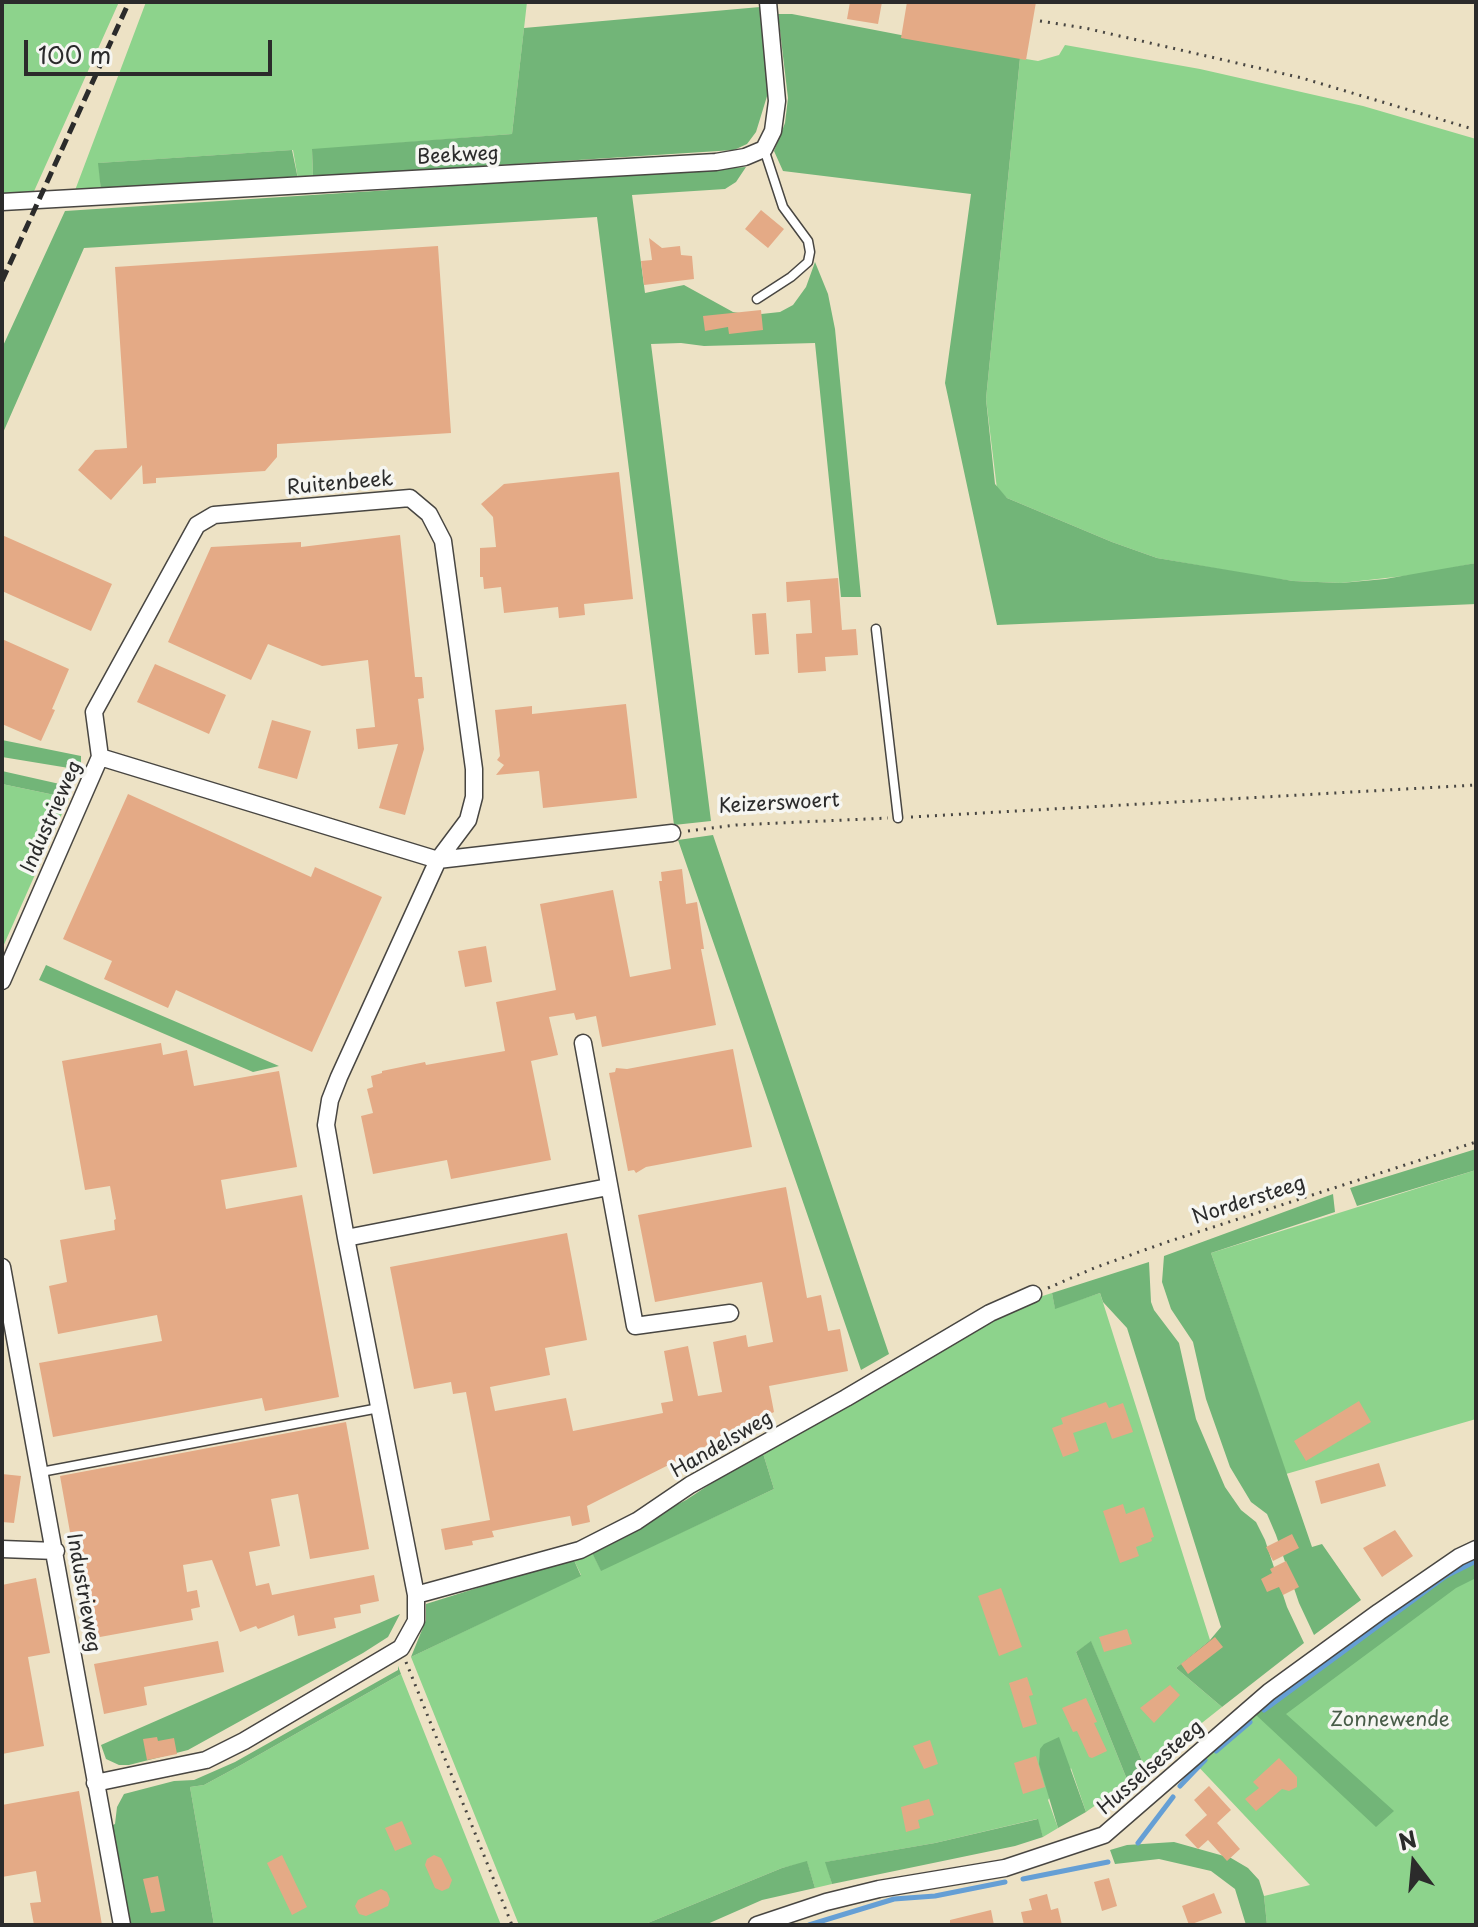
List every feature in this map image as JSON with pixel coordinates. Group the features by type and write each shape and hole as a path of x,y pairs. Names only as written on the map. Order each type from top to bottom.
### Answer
{"street":[{"path":"764,149 773,131 777,101 768,2"},
{"name":"Beekweg","path":"2,202 716,162 745,157 764,149"},
{"name":"Ruitenbeek","path":"100,757 94,712 197,525 214,515 410,498 429,514 443,541 474,769 474,797 468,820 438,860"},
{"path":"100,757 438,860 672,833"},
{"name":"Industrieweg","path":"2,981 100,757"},
{"path":"95,1783 206,1760 244,1741 401,1648 416,1621 416,1595 326,1125 330,1100 438,860"},
{"path":"583,1043 635,1326 730,1313"},
{"path":"346,1238 608,1187"},
{"name":"Industrieweg","path":"2,1267 122,1925"},
{"name":"Handelsweg","path":"416,1595 580,1550 637,1521 690,1485 990,1313 1033,1294"},
{"path":"2,1549 56,1551"},
{"name":"Husselsesteeg","path":"757,1925 826,1902 879,1889 1005,1868 1104,1835 1269,1692 1424,1581 1476,1549"}],"lane":[{"path":"757,299 808,262 810,252 808,241 783,207 764,149"},
{"path":"876,629 898,818"},
{"path":"41,1472 380,1408"}],"path":[{"path":"1040,21 1085,28 1302,78 1476,130"},
{"name":"Keizerswoert","path":"672,833 736,825 1476,785"},
{"name":"Nordersteeg","path":"1033,1294 1167,1242 1476,1142"},
{"path":"401,1648 512,1925"}],"green space":[{"path":"2,2 119,2 31,198 2,201"},
{"path":"146,2 527,2 512,134 312,150 313,177 298,179 293,150 99,163 101,191 74,193"},
{"path":"760,7 768,65 768,93 756,132 747,144 734,150 313,177 312,149 512,134 524,28"},
{"path":"778,14 792,14 1020,58 986,399 995,484 1007,498 1157,558 1293,581 1341,583 1385,579 1476,563 1476,604 997,625 945,383 971,194 783,171 774,151 785,123 788,98"},
{"path":"1065,45 1200,69 1363,106 1476,139 1476,563 1422,574 1341,583 1258,576 1157,558 1007,498 997,489 986,399 1020,58 1038,61 1059,55"},
{"path":"292,150 298,179 101,191 98,163"},
{"path":"746,167 736,182 725,189 632,195 645,293 684,285 733,312 752,315 780,312 793,305 806,287 815,262 828,294 835,329 861,597 841,597 815,343 651,344 711,821 674,825 597,217 84,248 2,435 2,348 65,211"},
{"path":"2,740 81,756 81,770 2,757"},
{"path":"2,771 73,787 69,798 2,784"},
{"path":"2,784 69,798 2,949"},
{"path":"713,835 889,1354 861,1370 678,840"},
{"path":"46,965 279,1066 253,1072 39,980"},
{"path":"1476,1149 1476,1170 1357,1206 1350,1188"},
{"path":"1476,1170 1476,1419 1286,1474 1211,1253"},
{"path":"1333,1194 1335,1212 1211,1253 1312,1547 1322,1544 1361,1600 1314,1635 1267,1514 1251,1502 1230,1467 1206,1399 1193,1342 1171,1309 1162,1282 1164,1256"},
{"path":"1149,1262 1151,1302 1179,1343 1196,1419 1225,1487 1241,1510 1256,1522 1265,1540 1287,1607 1304,1643 1222,1707 1176,1668 1221,1627 1127,1328 1103,1302 1100,1293 1055,1309 1052,1293"},
{"path":"1052,1293 1055,1308 1100,1293 1210,1640 1176,1668 1222,1707 1145,1768 1091,1642 1076,1652 1128,1782 1086,1812 1071,1768 1048,1800 1058,1828 1043,1837 1037,1819 935,1843 826,1862 832,1884 815,1888 807,1862 782,1868 643,1925 519,1925 411,1657 581,1575 573,1558 590,1549 601,1570 774,1489 762,1450 979,1326 1030,1300"},
{"path":"762,1450 774,1489 601,1571 590,1549 686,1500"},
{"path":"1476,1555 1476,1578 1456,1588 1286,1714 1394,1811 1376,1827 1255,1714 1398,1605"},
{"name":"Zonnewende","path":"1476,1556 1476,1925 1267,1925 1264,1896 1310,1885 1194,1762 1255,1714"},
{"path":"573,1558 581,1576 411,1657 426,1620 426,1604"},
{"path":"400,1614 388,1637 188,1750 129,1765 119,1765 106,1759 101,1745"},
{"path":"1091,1641 1145,1768 1128,1782 1076,1652"},
{"path":"398,1666 401,1674 204,1785 190,1787 214,1925 131,1925 111,1826 115,1824 117,1807 124,1794 174,1781 194,1780 235,1762 398,1670"},
{"path":"401,1674 501,1925 214,1925 190,1787 204,1785"},
{"path":"1059,1737 1086,1812 1058,1828 1039,1764 1040,1749"},
{"path":"1038,1819 1043,1837 1015,1846 832,1884 825,1862 935,1843"},
{"path":"1174,1842 1231,1858 1248,1868 1259,1880 1267,1925 1246,1925 1235,1889 1211,1871 1159,1859 1115,1864 1110,1850 1127,1845"},
{"path":"807,1861 815,1888 762,1900 705,1925 643,1925 782,1868"}],"building":[{"path":"850,2 882,2 878,24 847,19"},
{"path":"907,2 1036,2 1026,60 901,38"},
{"path":"761,210 784,229 768,248 745,229"},
{"path":"649,238 662,248 680,246 681,255 692,256 694,279 644,285 641,261 652,260"},
{"path":"438,246 451,433 277,444 277,457 265,471 156,478 156,483 143,484 142,465 111,500 78,470 95,450 127,448 115,267"},
{"path":"761,310 763,330 729,334 728,327 705,331 703,316"},
{"path":"619,472 633,599 584,604 585,615 559,618 558,607 504,613 501,587 484,589 483,577 480,577 480,548 496,547 493,517 481,504 504,484"},
{"path":"2,535 112,584 91,631 2,591"},
{"path":"400,535 415,677 422,677 424,698 418,699 424,749 405,815 379,808 398,744 358,749 356,729 375,727 368,660 322,666 268,644 251,680 168,642 211,547 301,542 301,547"},
{"path":"838,578 842,630 856,629 858,655 825,657 826,671 798,673 796,634 812,633 810,600 787,602 786,582"},
{"path":"766,613 769,654 755,655 752,614"},
{"path":"2,639 69,669 41,741 2,724"},
{"path":"155,664 226,695 209,734 137,702"},
{"path":"626,704 637,798 543,808 539,771 496,775 504,765 497,760 500,756 495,710 532,706 532,714"},
{"path":"272,720 311,731 297,779 258,768"},
{"path":"128,794 311,877 315,867 382,897 312,1052 176,990 168,1008 104,979 112,961 63,939"},
{"path":"682,869 686,904 697,902 704,949 701,949 716,1025 602,1047 596,1016 576,1020 574,1013 549,1017 558,1055 531,1061 551,1160 451,1179 447,1160 373,1174 361,1116 373,1113 367,1089 373,1087 371,1076 425,1062 426,1065 505,1051 496,1002 556,990 540,904 613,890 630,977 671,969 659,881 662,881 661,872"},
{"path":"486,946 492,982 465,987 458,951"},
{"path":"161,1043 163,1055 187,1050 194,1086 279,1071 297,1167 221,1180 226,1209 302,1195 339,1397 265,1411 262,1398 53,1437 39,1363 162,1341 157,1315 58,1334 49,1286 67,1282 60,1240 115,1230 116,1219 110,1186 85,1190 62,1061"},
{"path":"733,1049 752,1147 646,1167 636,1173 634,1170 628,1171 609,1073 615,1072 616,1068 627,1069"},
{"path":"786,1187 807,1298 821,1295 828,1331 840,1329 848,1371 769,1386 774,1412 587,1506 590,1522 572,1526 570,1516 492,1531 494,1537 445,1550 441,1529 490,1520 466,1392 453,1394 451,1382 414,1389 390,1267 567,1233 587,1340 545,1348 550,1375 490,1387 495,1411 566,1398 573,1431 663,1413 661,1403 673,1401 664,1351 688,1346 698,1396 722,1392 713,1342 746,1335 748,1347 773,1342 762,1282 655,1302 638,1215"},
{"path":"1359,1401 1371,1422 1306,1461 1294,1441"},
{"path":"1106,1402 1109,1408 1123,1403 1133,1432 1112,1439 1106,1422 1073,1433 1079,1451 1063,1457 1052,1428 1063,1424 1061,1418"},
{"path":"346,1422 369,1549 310,1559 298,1494 271,1499 280,1546 249,1552 256,1586 269,1583 272,1595 374,1575 379,1601 360,1605 361,1613 334,1618 336,1628 298,1636 294,1615 258,1629 256,1626 240,1632 212,1560 183,1565 187,1592 197,1590 200,1607 191,1609 193,1620 89,1639 60,1476"},
{"path":"1379,1463 1386,1486 1321,1504 1315,1481"},
{"path":"2,1474 21,1476 14,1523 2,1522"},
{"path":"1123,1504 1126,1514 1144,1507 1154,1537 1152,1541 1136,1547 1139,1556 1120,1563 1103,1511"},
{"path":"1395,1530 1413,1556 1382,1577 1363,1548"},
{"path":"1292,1534 1299,1548 1273,1561 1266,1547"},
{"path":"1286,1561 1299,1587 1283,1595 1279,1587 1267,1592 1261,1579 1272,1573 1270,1569"},
{"path":"36,1578 50,1653 28,1657 44,1746 2,1754 2,1585"},
{"path":"1001,1588 1022,1647 999,1656 978,1596"},
{"path":"1127,1629 1132,1644 1104,1652 1099,1637"},
{"path":"1215,1637 1223,1647 1188,1674 1181,1664"},
{"path":"218,1641 224,1672 144,1687 147,1705 104,1714 94,1664"},
{"path":"1027,1677 1037,1724 1023,1728 1009,1683"},
{"path":"1170,1685 1180,1695 1154,1723 1140,1708"},
{"path":"1086,1698 1107,1751 1092,1758 1077,1731 1073,1732 1062,1708"},
{"path":"157,1737 158,1741 174,1738 177,1754 147,1760 143,1739"},
{"path":"930,1740 938,1764 924,1769 913,1746"},
{"path":"1036,1756 1045,1787 1023,1794 1014,1763"},
{"path":"1279,1758 1297,1777 1297,1787 1289,1791 1282,1789 1256,1811 1245,1799 1259,1788 1253,1782"},
{"path":"1209,1786 1231,1810 1217,1823 1240,1849 1227,1861 1208,1840 1198,1849 1185,1835 1207,1815 1194,1800"},
{"path":"79,1791 102,1925 34,1925 30,1903 41,1902 36,1871 2,1877 2,1805"},
{"path":"929,1799 934,1815 918,1820 920,1828 906,1832 901,1807"},
{"path":"402,1821 412,1844 395,1851 385,1828"},
{"path":"282,1855 307,1907 292,1915 267,1863"},
{"path":"434,1855 441,1858 452,1880 449,1888 442,1891 435,1888 425,1865 427,1859"},
{"path":"158,1876 165,1911 151,1913 143,1879"},
{"path":"1109,1878 1117,1906 1102,1911 1094,1882"},
{"path":"381,1889 387,1892 390,1899 388,1906 366,1916 359,1914 355,1906 358,1900"},
{"path":"1214,1893 1222,1913 1189,1925 1182,1906"},
{"path":"1047,1894 1051,1910 1058,1908 1062,1925 1024,1925 1021,1912 1032,1910 1029,1899"},
{"path":"991,1910 994,1925 950,1925 950,1920"}],"waterway":[{"path":"1264,1710 1446,1576 1476,1561"},
{"path":"1216,1751 1250,1722"},
{"path":"1180,1786 1205,1760"},
{"path":"1138,1843 1173,1797"},
{"path":"1023,1879 1108,1862"},
{"path":"809,1925 894,1899 935,1896 1005,1882"}],"railway":[{"path":"2,281 129,2"}]}
